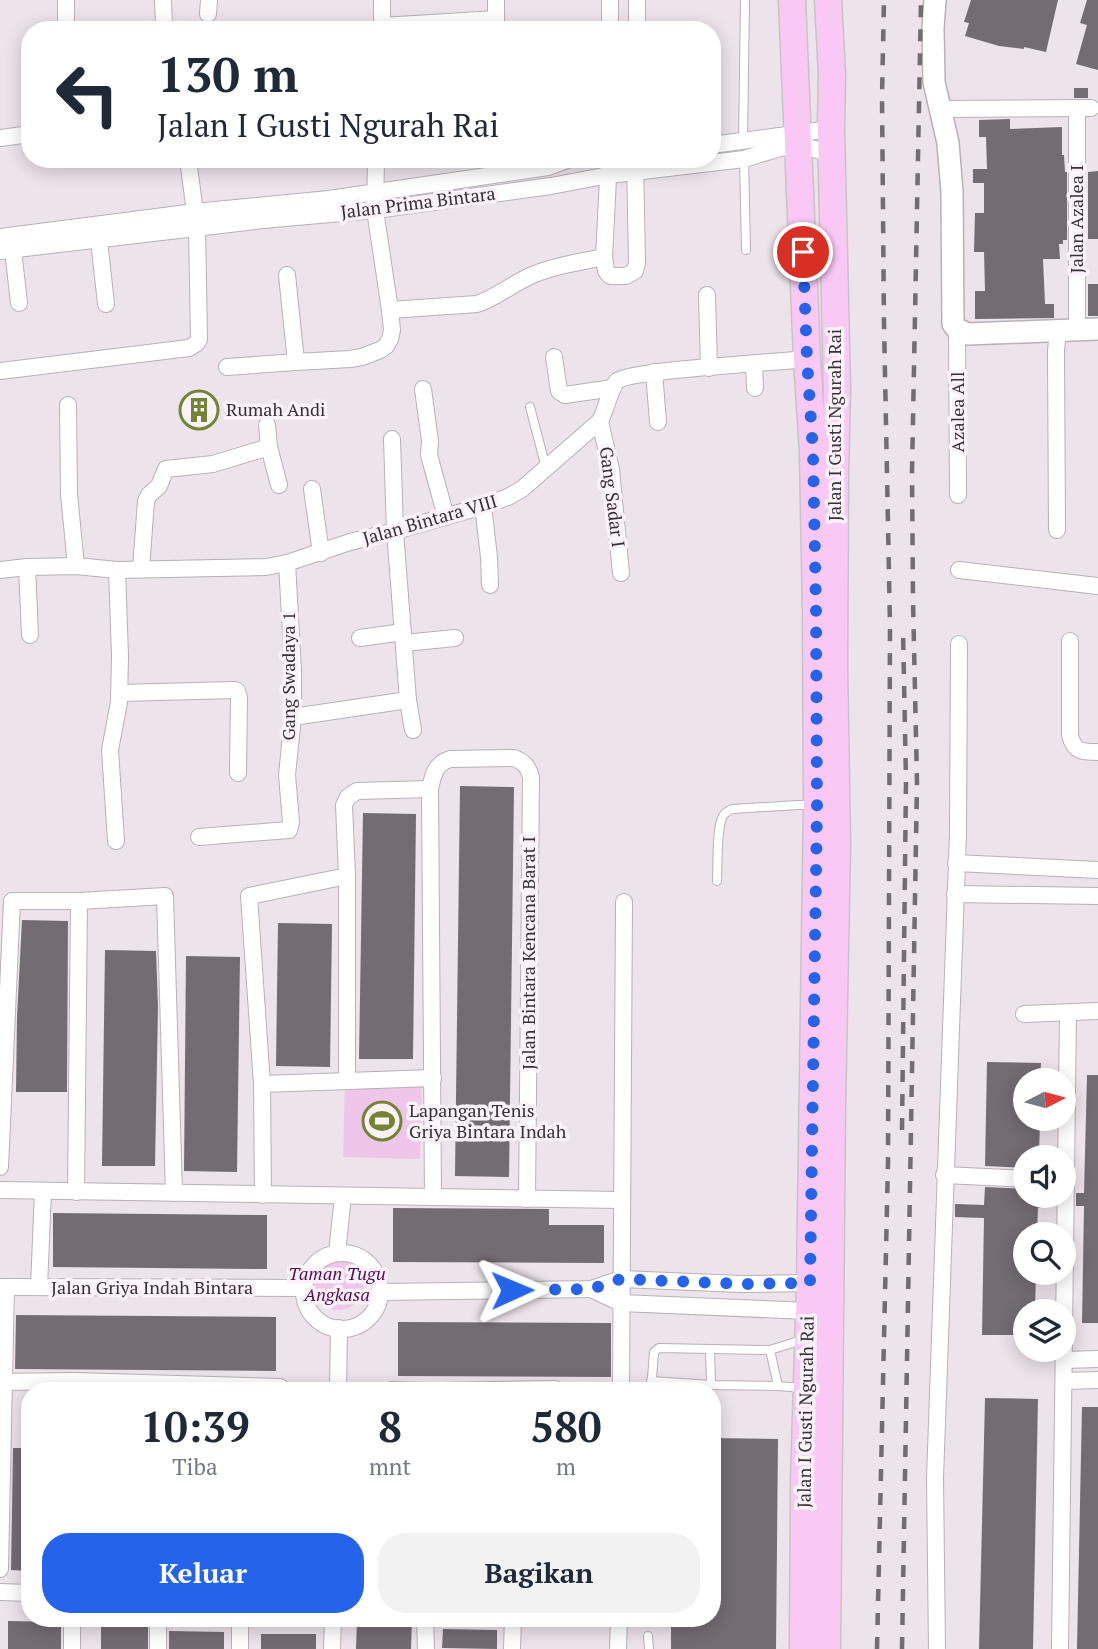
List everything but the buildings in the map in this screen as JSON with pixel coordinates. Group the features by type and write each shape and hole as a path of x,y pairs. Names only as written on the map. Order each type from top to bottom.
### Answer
{"main road":[{"name":"Jalan I Gusti Ngurah Rai","path":"792,0 813,452 822,1104 816,1483 803,1649"},
{"name":"Jalan I Gusti Ngurah Rai","path":"827,1649 808,1389 808,1311 836,844 834,584 837,388 832,74 828,0"}],"street":[{"path":"66,0 66,21"},
{"path":"163,0 164,21"},
{"path":"382,0 382,21"},
{"path":"496,0 496,21"},
{"path":"610,0 610,21"},
{"path":"637,0 637,21"},
{"path":"935,0 934,82 948,143 951,171 953,324 968,334 1078,331"},
{"name":"Jalan Azalea I","path":"939,109 1084,108 1078,331 1056,351 1057,530"},
{"path":"0,138 21,135"},
{"name":"Jalan Prima Bintara","path":"721,144 779,136 832,142"},
{"name":"Jalan Prima Bintara","path":"721,160 744,159 799,140 832,142"},
{"path":"0,371 194,346 199,338 196,220 189,168"},
{"path":"227,367 349,359 386,346 391,330 390,310 375,210 376,168"},
{"name":"Jalan Prima Bintara","path":"6,250 99,240 196,220 541,168"},
{"name":"Jalan Prima Bintara","path":"0,237 196,220 375,210 551,186 606,168"},
{"path":"609,168 604,257 606,271 610,276 626,276 635,271 637,263 635,168"},
{"path":"99,240 106,304"},
{"path":"6,250 19,303"},
{"path":"390,310 477,304 490,300 537,273 604,257"},
{"path":"287,275 296,362"},
{"path":"707,295 709,368"},
{"name":"Azalea All","path":"957,329 958,495"},
{"path":"554,357 559,391 565,395 613,388 622,378 654,372 807,359"},
{"path":"754,364 755,388"},
{"path":"654,372 658,422"},
{"path":"423,388 430,439 429,455 446,517"},
{"name":"Jalan Bintara VIII","path":"0,570 76,566 117,570 266,567 446,517 508,497 522,489 600,421 613,388"},
{"path":"68,405 69,494 76,566"},
{"name":"Gang Sadar I","path":"600,421 611,470 621,573"},
{"path":"267,425 269,447 279,485"},
{"path":"392,439 395,531 408,700 413,730"},
{"path":"141,569 146,501 159,486 166,469 213,464 269,447"},
{"path":"312,489 321,553"},
{"path":"483,506 490,585"},
{"name":"Gang Swadaya 1","path":"199,837 289,830 291,822 288,775 293,717 293,671 287,563"},
{"path":"27,567 30,635"},
{"path":"116,841 110,750 119,693 117,570"},
{"path":"959,570 1098,586"},
{"path":"360,638 455,638"},
{"path":"1070,641 1072,743 1077,749 1098,752"},
{"path":"937,1649 935,1478 956,863 959,644"},
{"path":"119,693 237,691 238,773"},
{"path":"293,717 408,700"},
{"name":"Jalan Bintara Kencana Barat I","path":"430,789 436,767 442,761 450,759 514,758 523,761 531,777 527,1199"},
{"path":"347,1081 347,876 344,805 348,797 357,791 430,789 433,1197"},
{"path":"956,863 1098,870"},
{"path":"263,1195 262,1084 250,895 347,876"},
{"path":"955,894 1098,896"},
{"path":"0,1167 12,901 79,901 165,896 174,1193"},
{"path":"76,1192 79,901"},
{"path":"621,1382 624,902"},
{"path":"1024,1014 1098,1012"},
{"path":"1066,1145 1068,1013"},
{"path":"262,1084 433,1078"},
{"path":"944,1175 1013,1178"},
{"path":"0,1190 621,1200"},
{"path":"39,1287 43,1191"},
{"path":"337,1253 342,1196"},
{"path":"1064,1299 1065,1208"},
{"path":"350,1253 362,1258 372,1267 380,1292 372,1314 363,1323 339,1328 328,1326 310,1311 304,1288 314,1265 325,1257 350,1253"},
{"path":"380,1292 591,1289 621,1279 742,1284 810,1283"},
{"path":"742,1284 742,1308"},
{"path":"0,1569 3,1287"},
{"name":"Jalan Griya Indah Bintara","path":"3,1287 304,1288"},
{"path":"591,1289 621,1303 808,1311"},
{"path":"338,1382 339,1328"},
{"path":"1076,1360 1098,1359"},
{"path":"1060,1649 1064,1362"},
{"path":"1064,1381 1098,1380"},
{"path":"2,1382 21,1383"},
{"path":"0,1592 21,1593"},
{"path":"72,1627 72,1649"},
{"path":"158,1627 158,1649"},
{"path":"240,1627 240,1649"},
{"path":"332,1627 332,1649"},
{"path":"425,1627 426,1649"},
{"path":"512,1649 513,1627"},
{"path":"618,1649 619,1627"}],"lane":[{"path":"745,0 743,141 746,250"},
{"path":"530,407 546,468"},
{"path":"717,881 719,829 726,812 732,809 817,806"},
{"path":"666,1382 651,1381 654,1352 659,1348 770,1350 808,1339"},
{"path":"710,1350 710,1382"},
{"path":"770,1350 778,1386"},
{"path":"721,1385 808,1389"},
{"path":"648,1636 649,1649"}],"green space":[{"name":"Lapangan Tenis Griya Bintara Indah","path":"345,1082 422,1085 420,1159 343,1157"},
{"name":"Taman Tugu Angkasa","path":"338,1258 348,1260 356,1266 362,1274 362,1294 356,1302 348,1308 338,1310 328,1308 320,1302 314,1294 312,1284 314,1274 320,1266 328,1260"}],"railway":[{"path":"877,1649 888,1162 890,626 884,323 884,0"},
{"path":"902,1649 917,783 912,473 921,0"},
{"path":"902,1130 906,781 903,630"}],"place":[{"name":"Rumah Andi","path":"199,410"},
{"name":"Lapangan Tenis Griya Bintara Indah","path":"382,1121"}],"route":[{"path":"512,1290 591,1289 621,1279 742,1284 810,1283 817,806 816,610 813,452 803,252"}]}
